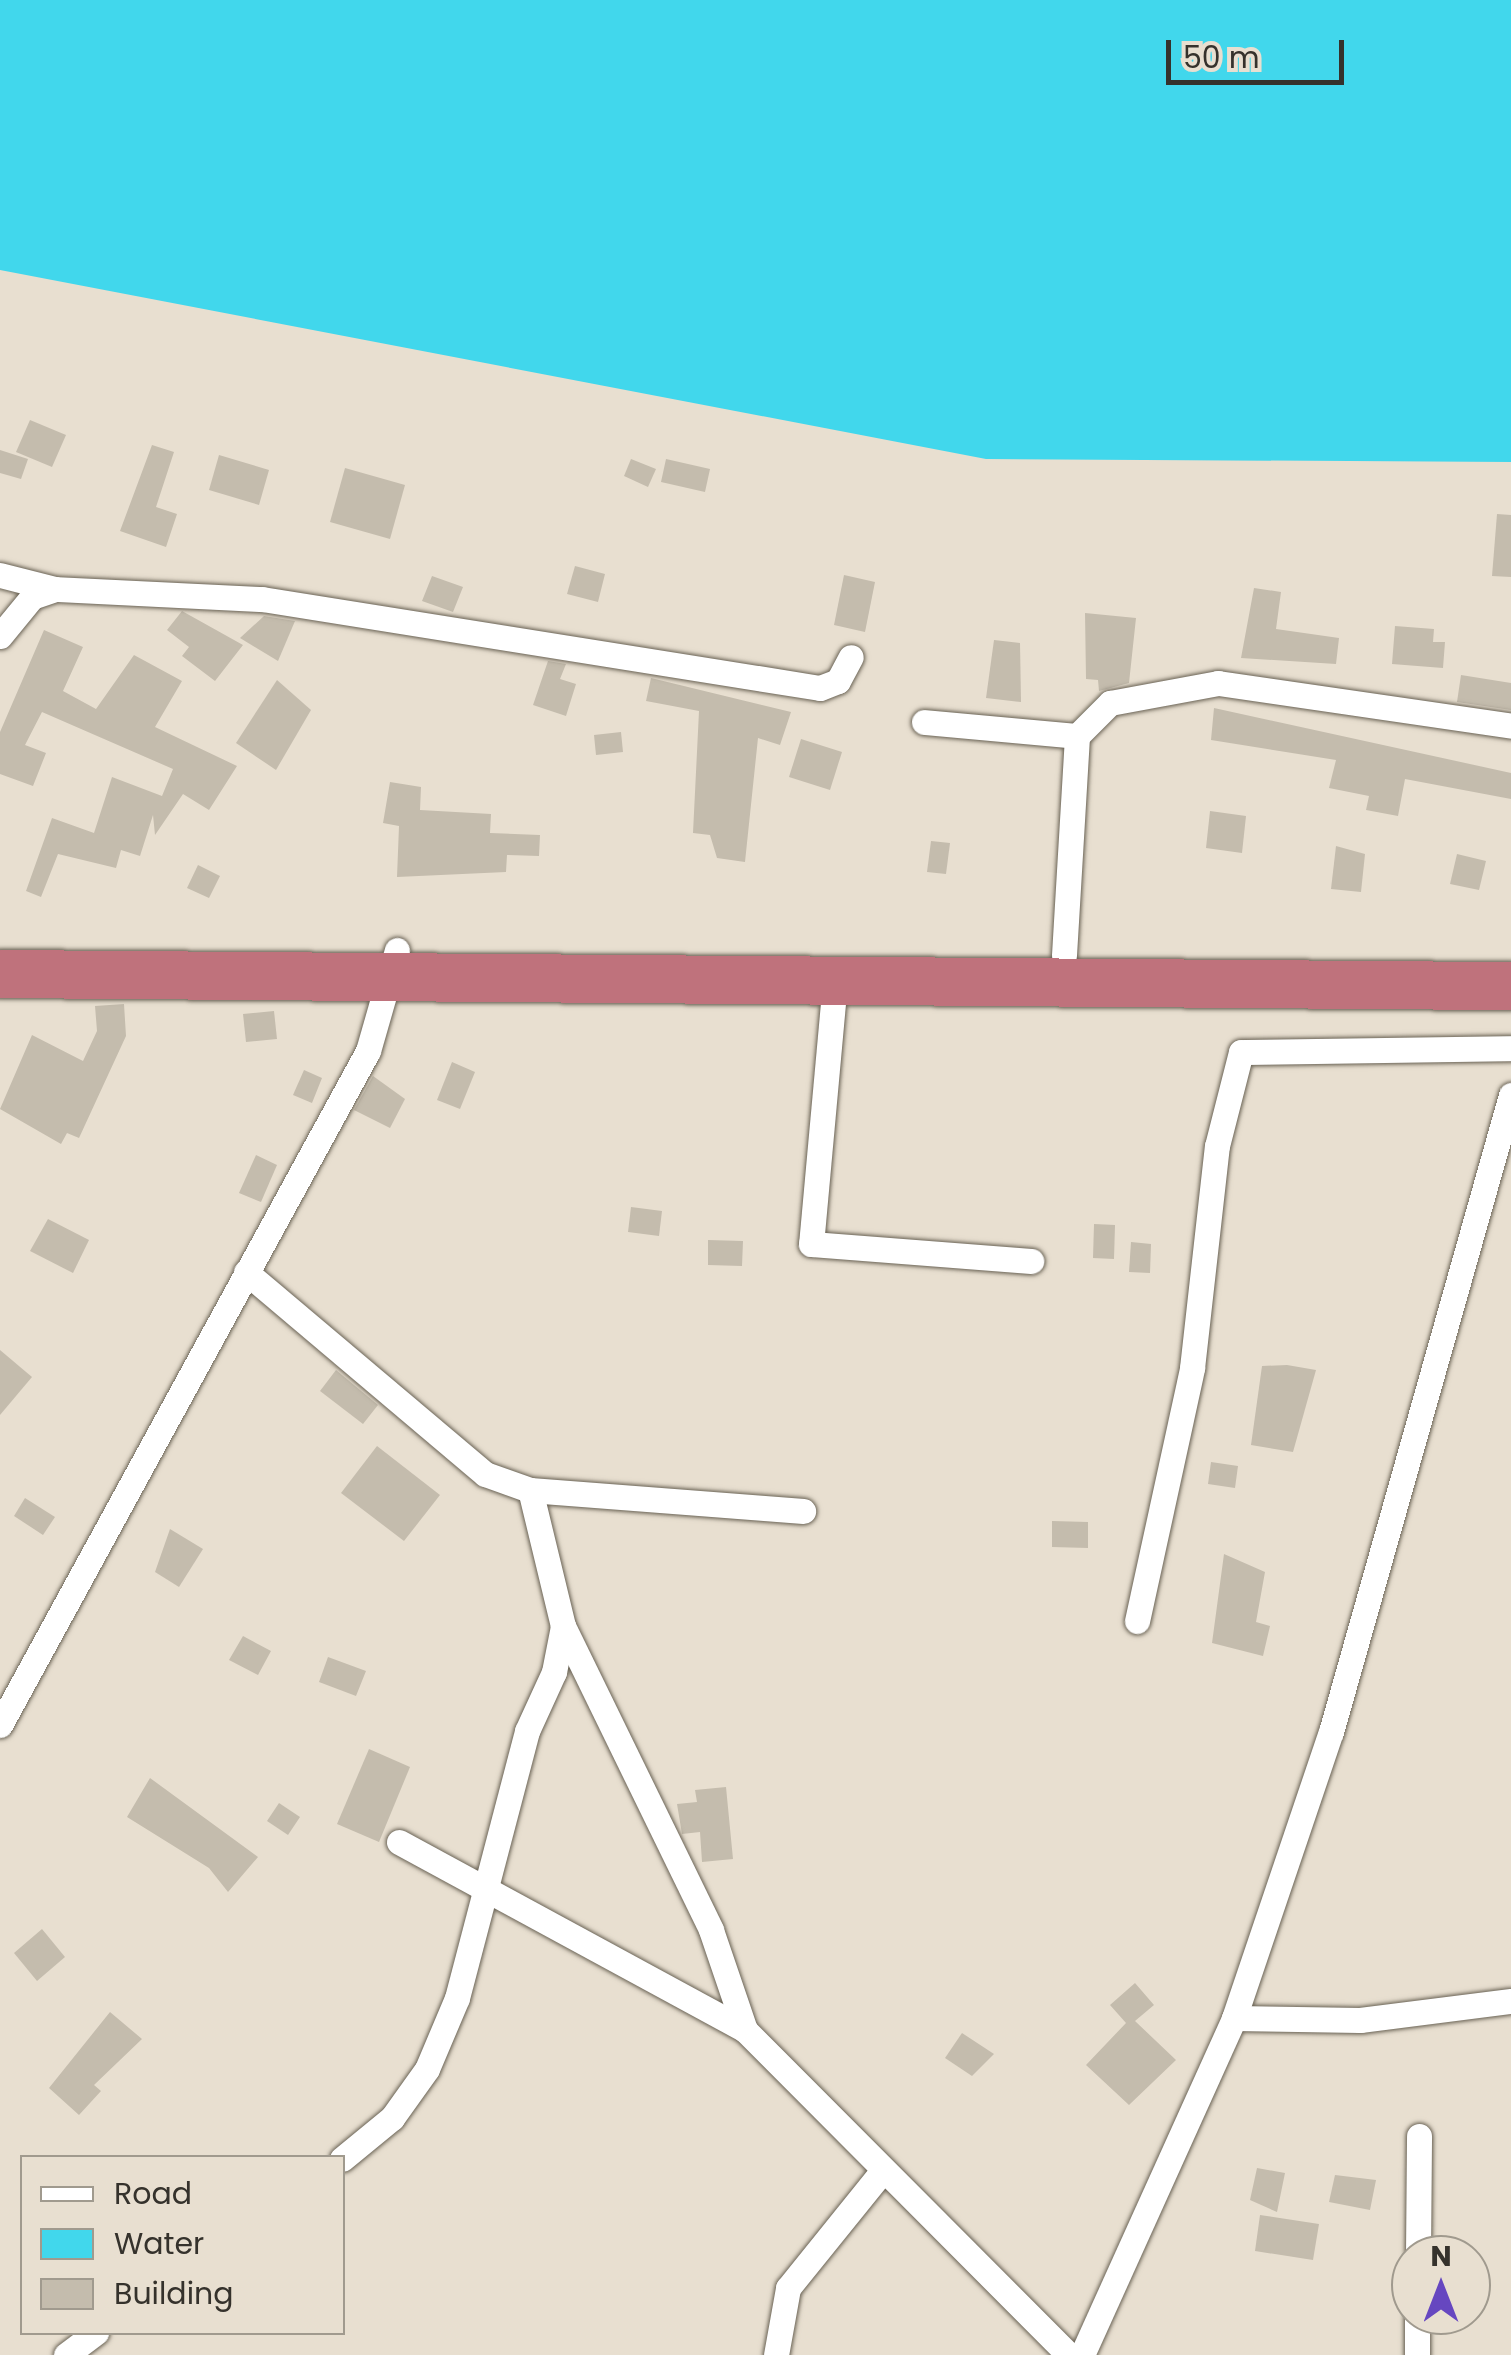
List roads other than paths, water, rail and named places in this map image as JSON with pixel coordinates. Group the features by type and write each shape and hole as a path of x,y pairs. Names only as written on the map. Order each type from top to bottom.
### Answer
{"highway":[{"path":"0,948 836,982 1511,986"},
{"path":"0,974 1064,955 1511,956"}],"street":[{"path":"0,575 55,589 262,599 820,688 838,682 851,657"},
{"path":"0,636 32,597 55,589"},
{"path":"1064,955 1077,736 1110,703 1218,683 1511,726"},
{"path":"924,722 1077,736"},
{"path":"0,1726 368,1051 396,964"},
{"path":"836,982 811,1244 1032,1261"},
{"path":"1137,1621 1192,1368 1217,1146 1241,1052 1511,1048"},
{"path":"1082,2355 1234,2018 1331,1732 1511,1095"},
{"path":"246,1272 485,1474 530,1490 803,1511"},
{"path":"530,1490 563,1626 711,1930 745,2030"},
{"path":"345,2157 392,2118 427,2069 488,1889 563,1626"},
{"path":"399,1842 745,2030 880,2174 1068,2355"},
{"path":"1234,2018 1360,2020 1511,2002"},
{"path":"1418,2235 1419,2136"},
{"path":"776,2355 788,2288 880,2174"},
{"path":"66,2355 92,2335"}],"water":[{"path":"0,0 1511,0 1511,462 986,459 0,270"}]}
